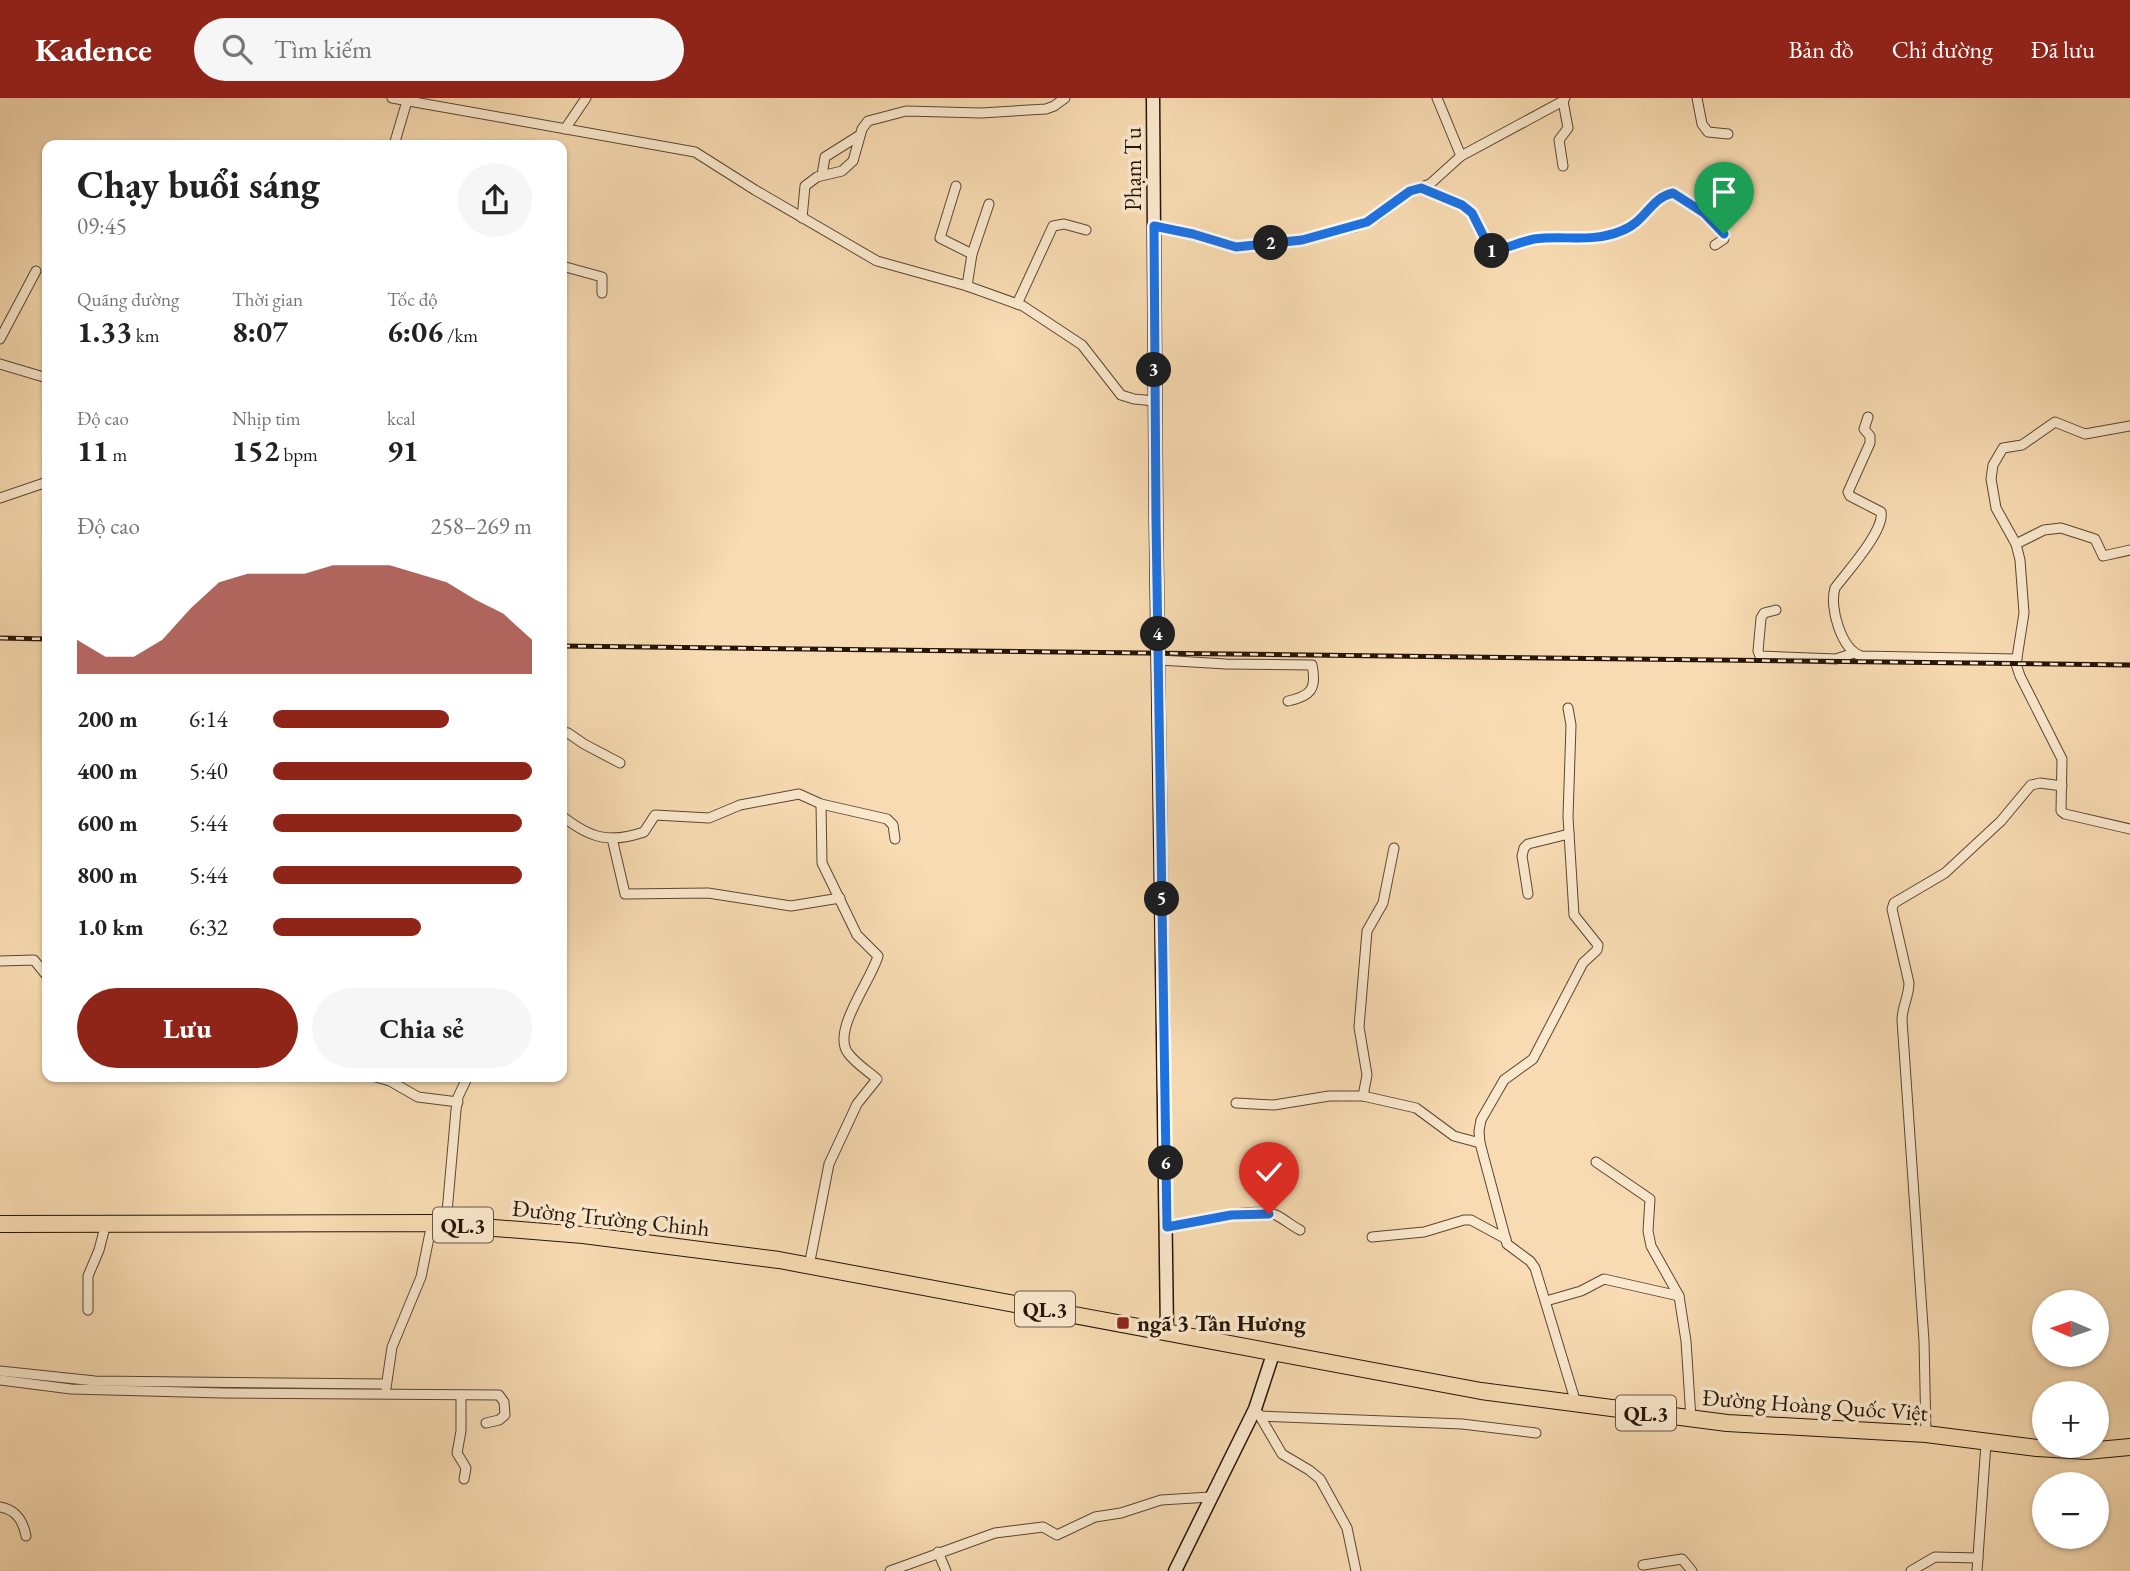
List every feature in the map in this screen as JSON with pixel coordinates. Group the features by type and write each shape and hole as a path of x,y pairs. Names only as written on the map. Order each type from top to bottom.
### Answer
{"highway":[{"name":"Đường Trường Chinh","path":"0,1224 439,1223 583,1235 809,1266 1167,1332"},
{"name":"Đường Hoàng Quốc Việt","path":"1167,1332 1481,1391 1691,1419 1926,1434 1986,1443 2087,1451 2130,1447"}],"street":[{"path":"391,98 695,152 877,261 967,286 1017,304 1059,328 1082,345 1121,395 1155,401"},
{"path":"565,129 586,98"},
{"path":"802,218 805,186 809,181 838,173 853,161 864,124 868,121 903,112 981,113 1046,109 1065,98"},
{"name":"Phạm Tu","path":"1153,98 1167,1332"},
{"path":"1437,98 1461,156"},
{"path":"1697,98 1702,124 1706,130 1710,133 1728,134"},
{"path":"395,140 407,100"},
{"path":"1154,226 1236,247 1302,240 1367,222 1410,191 1430,184 1461,156 1564,100 1569,128 1559,140 1563,166"},
{"path":"822,176 825,156 860,135"},
{"path":"956,186 940,238 972,254"},
{"path":"1421,188 1462,205 1472,213 1491,251 1532,240 1584,239 1620,232 1643,218 1659,197 1673,193 1704,213 1724,234 1724,239 1715,245"},
{"path":"967,286 972,254 989,204"},
{"path":"1017,304 1053,226 1064,224 1086,230"},
{"path":"567,267 602,277 603,293"},
{"path":"0,339 36,271"},
{"path":"0,364 42,377"},
{"path":"1868,417 1864,429 1870,436 1871,443 1848,492 1850,496 1881,512 1882,518 1870,542 1835,588 1832,606 1840,629 1854,653 1861,656 2017,659"},
{"path":"2130,426 2085,434 2056,422 2022,445 2003,448 1993,465 1991,479 1996,508 2015,544 2020,560 2024,613 2017,659 2020,676 2060,752 2063,766 2059,807 2065,814 2130,830"},
{"path":"0,498 42,484"},
{"path":"2015,544 2044,530 2065,528 2095,539 2103,556 2130,550"},
{"path":"1776,610 1764,613 1761,618 1758,651 1760,656 1836,659 1854,653"},
{"path":"1159,660 1312,665 1311,692 1305,697 1288,701"},
{"path":"1568,708 1571,725 1569,834 1574,915 1597,940 1597,950 1583,962 1533,1059 1504,1080 1481,1120 1479,1131 1506,1239 1513,1250 1530,1261 1535,1268 1576,1403"},
{"path":"567,733 620,763"},
{"path":"1926,1434 1924,1341 1902,1020 1909,983 1892,909 1894,903 1945,873 2001,821 2031,785 2040,783 2062,786"},
{"path":"567,820 581,831 612,838 644,832 651,818 659,814 709,818 740,805 791,794 806,796 821,804 887,819 893,825 895,839"},
{"path":"809,1266 829,1164 857,1104 877,1079 848,1054 844,1046 847,1022 878,956 857,935 822,863 821,804"},
{"path":"1528,894 1522,856 1524,848 1528,844 1569,834"},
{"path":"612,838 625,894 708,893 791,906 840,898"},
{"path":"1363,1096 1367,1075 1359,1027 1367,931 1384,903 1394,848"},
{"path":"0,961 34,960 42,970"},
{"path":"392,1082 418,1097 458,1102"},
{"path":"386,1389 392,1347 421,1277 439,1223 458,1102 466,1082"},
{"path":"1236,1103 1274,1105 1329,1096 1363,1096 1416,1108 1454,1136 1480,1143"},
{"path":"1596,1163 1650,1199 1648,1231 1651,1246 1679,1296 1687,1352 1691,1419"},
{"path":"1167,1227 1231,1215 1269,1214 1300,1230"},
{"path":"1371,1237 1424,1232 1471,1220 1506,1239"},
{"path":"88,1310 88,1276 106,1223"},
{"path":"1546,1301 1581,1291 1604,1279 1679,1296"},
{"path":"1175,1571 1210,1497 1258,1413 1274,1351"},
{"path":"0,1371 94,1381 223,1388"},
{"path":"0,1380 71,1389 386,1389 499,1395 503,1399 506,1412 502,1418 486,1423"},
{"path":"461,1395 461,1431 457,1453 466,1468 464,1479"},
{"path":"1258,1413 1462,1424 1535,1433"},
{"path":"1258,1413 1282,1454 1309,1469 1320,1479 1347,1528 1356,1571"},
{"path":"1977,1571 1986,1443"},
{"path":"890,1571 995,1533 1043,1527 1057,1535 1095,1517 1121,1513 1161,1500 1210,1497"},
{"path":"0,1507 10,1509 18,1515 24,1524 26,1535"},
{"path":"938,1552 946,1571"},
{"path":"1911,1571 1935,1557 1978,1558"},
{"path":"1643,1565 1682,1559 1692,1571"}],"railway":[{"path":"0,638 42,639"},
{"path":"567,646 2130,665"}],"place":[{"name":"ngã 3 Tân Hương","path":"1123,1323"}],"route":[{"path":"1269,1214 1231,1215 1167,1227 1154,226 1236,247 1302,240 1367,222 1410,191 1421,188 1462,205 1472,213 1491,251 1537,239 1584,239 1611,235 1634,225 1659,197 1673,193 1704,213 1724,234"}]}
